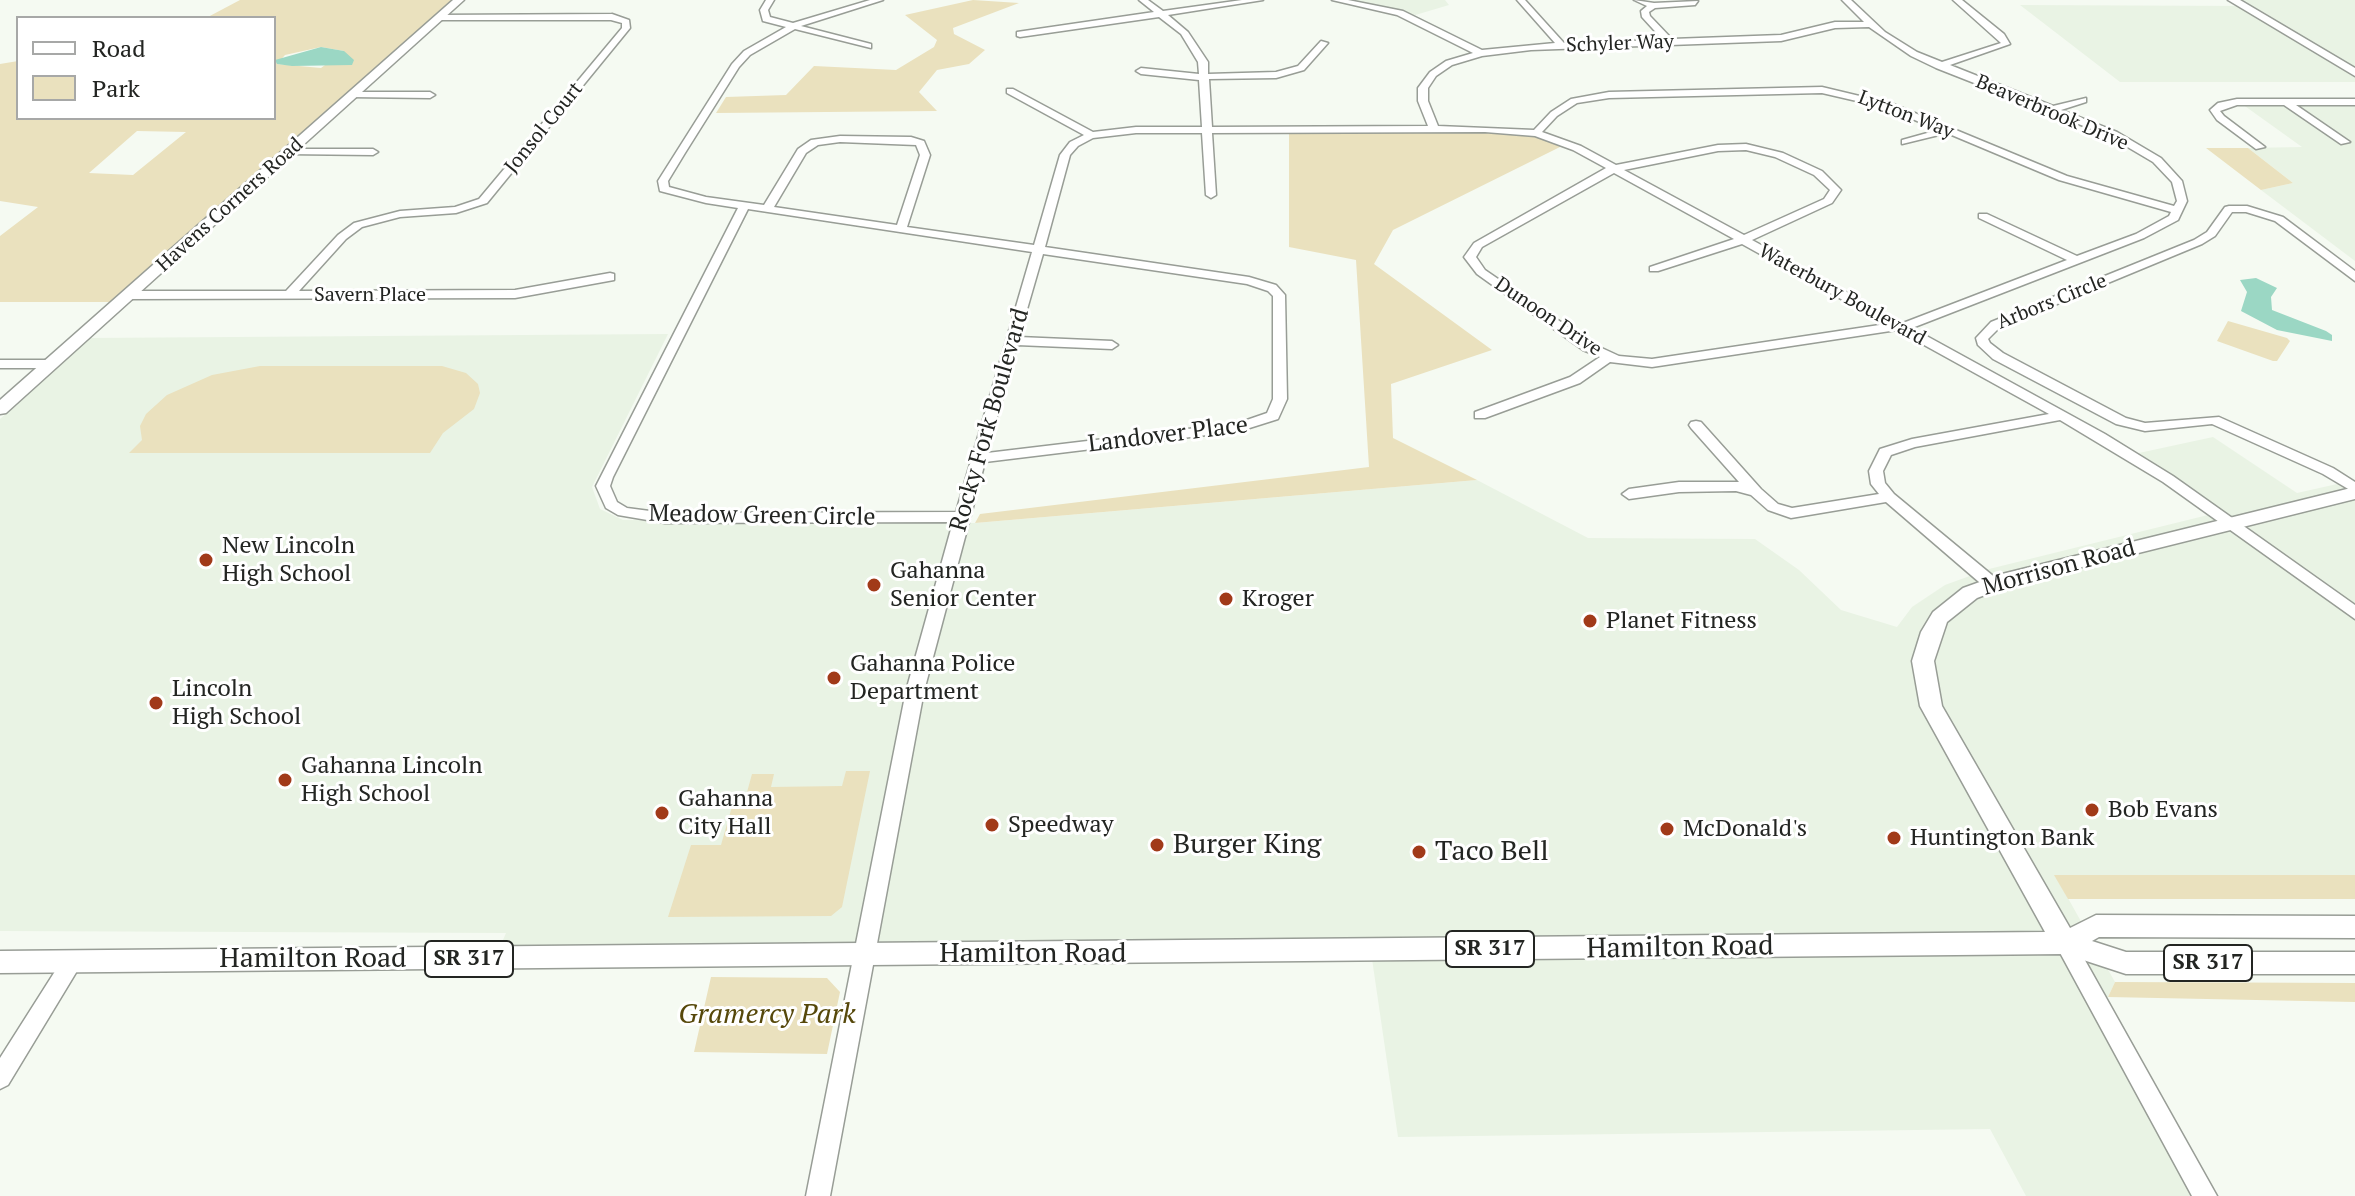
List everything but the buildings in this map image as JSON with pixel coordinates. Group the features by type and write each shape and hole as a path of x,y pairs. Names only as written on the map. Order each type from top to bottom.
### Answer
{"main road":[{"name":"Havens Corners Road","path":"0,409 459,0"},
{"path":"2233,0 2355,73"},
{"name":"Morrison Road","path":"2065,943 1938,721 1925,687 1925,649 1940,617 1952,604 1992,584 2355,491"},
{"name":"Hamilton Road","path":"2065,943 2096,926 2355,927"},
{"name":"Hamilton Road","path":"0,962 2065,943 2126,963 2355,963"}],"street":[{"path":"770,0 763,15 790,27 868,46"},
{"path":"879,0 790,27 747,53 735,66 663,181 664,189 679,196 1038,250"},
{"path":"1143,0 1164,13 1195,45 1204,76 1211,195"},
{"path":"1020,34 1259,0"},
{"path":"1336,0 1411,17 1481,53"},
{"path":"1521,0 1562,46"},
{"path":"1638,0 1653,6 1695,3"},
{"name":"Beaverbrook Drive","path":"1846,0 1894,43 1939,66 2113,134 2157,160 2177,181 2182,201 2179,211"},
{"path":"1939,66 2006,44 2001,36 1957,0"},
{"path":"1653,6 1645,11 1646,17 1670,42"},
{"name":"Jonsol Court","path":"289,295 342,237 358,225 400,214 456,210 483,201 626,28 626,22 612,17 441,17"},
{"name":"Schyler Way","path":"1434,129 1423,101 1423,88 1433,74 1449,63 1481,53 1562,46 1781,38 1835,25 1871,24"},
{"path":"1141,71 1204,76 1289,73 1301,68 1324,43"},
{"name":"Lytton Way","path":"1536,133 1554,114 1574,101 1609,95 1795,88 1850,94 1890,106 2063,178 2179,211"},
{"path":"1010,91 1091,135"},
{"path":"353,95 430,95"},
{"path":"2051,110 2083,100"},
{"path":"2260,147 2220,118 2215,110 2221,105 2237,102 2355,102"},
{"path":"2286,102 2345,142"},
{"name":"Waterbury Boulevard","path":"1091,135 1112,131 1434,129 1536,133 1577,148 2062,416 2168,479 2355,613"},
{"path":"1906,142 1947,130"},
{"name":"Rocky Fork Boulevard","path":"818,1196 915,691 1065,155 1074,144 1091,135"},
{"path":"767,209 802,151 815,142 840,139 911,140 920,143 925,155 901,229"},
{"path":"1613,169 1718,148 1746,147 1789,160 1830,181 1836,190 1828,201 1743,240 1654,269"},
{"path":"290,152 373,152"},
{"name":"Dunoon Drive","path":"1613,169 1478,245 1470,257 1481,272 1608,357 1652,363 1900,327"},
{"name":"Meadow Green Circle","path":"744,206 606,477 603,486 611,505 623,512 665,518 962,517"},
{"name":"Arbors Circle","path":"2355,277 2279,219 2247,209 2229,209 2211,234 2198,242 1995,325 1982,338 1984,345 1998,356 2121,421 2145,427 2214,420 2328,471 2355,491"},
{"path":"1900,327 2140,236 2174,218 2179,211"},
{"path":"1983,216 2076,260"},
{"name":"Landover Place","path":"979,458 1259,424 1273,416 1279,408 1281,303 1272,288 1249,281 1038,250"},
{"name":"Savern Place","path":"129,295 515,294 610,277"},
{"path":"1012,341 1112,345"},
{"path":"1480,415 1575,380 1608,357"},
{"path":"0,364 50,364"},
{"path":"1992,584 1889,497 1878,484 1876,471 1885,452 1912,443 2062,416"},
{"path":"1696,425 1773,507 1791,513 1889,497"},
{"path":"1629,494 1679,487 1737,486 1756,492"},
{"path":"2065,943 2205,1196"},
{"path":"0,1078 73,960"}],"shaded area":[{"path":"1344,0 1445,0 1449,5 1412,16"},
{"path":"2239,0 2355,0 2355,82 2120,82 2020,5 2247,6"},
{"path":"321,47 344,51 354,60 352,65 292,66 277,64 276,60"},
{"path":"2242,104 2355,105 2355,261 2261,190 2293,183 2248,148 2302,147"},
{"path":"2256,278 2277,288 2271,297 2272,310 2326,331 2332,335 2332,341 2277,330 2241,311 2247,292 2240,280"},
{"path":"668,334 592,487 600,509 623,520 975,523 1477,480 1588,538 1755,539 1799,570 1841,610 1897,627 1912,607 1945,585 1989,569 2212,514 2125,456 2213,437 2297,493 2355,480 2355,875 2055,875 2115,982 2108,997 2090,997 2200,1196 2026,1196 1990,1129 1398,1137 1372,959 494,961 506,933 0,931 0,419 89,338"}],"green space":[{"path":"240,0 454,0 111,302 0,302 0,236 38,207 0,201 0,64 16,61 16,120 276,120 276,16 210,16","holes":["321,47 344,51 321,68 277,64 285,55","137,131 186,132 133,175 89,173"]},
{"path":"973,0 1019,3 953,28 954,34 985,50 969,64 937,70 919,92 937,111 716,113 726,97 786,95 814,66 896,70 934,47 937,40 905,15"},
{"path":"1289,132 1496,132 1535,136 1562,146 1393,230 1374,264 1492,350 1391,384 1393,438 1477,480 975,523 980,514 1369,467 1356,260 1289,247"},
{"path":"2206,148 2248,148 2293,183 2261,190"},
{"path":"2228,321 2290,341 2277,361 2273,361 2217,341"},
{"path":"260,366 442,366 466,373 478,384 480,393 474,409 443,433 430,453 129,453 142,440 140,426 146,414 167,395 212,375"},
{"path":"846,771 870,771 842,907 831,916 668,917 691,845 721,845 733,803 744,803 752,774 774,774 771,787 842,786"},
{"path":"2054,875 2355,875 2355,899 2068,899"},
{"name":"Gramercy Park","path":"711,977 827,978 840,992 827,1054 694,1052"},
{"path":"2115,982 2355,983 2355,1002 2108,997"}],"place":[{"name":"New Lincoln High School","path":"206,560"},
{"name":"Gahanna Senior Center","path":"874,585"},
{"name":"Kroger","path":"1226,599"},
{"name":"Planet Fitness","path":"1590,621"},
{"name":"Gahanna Police Department","path":"834,678"},
{"name":"Lincoln High School","path":"156,703"},
{"name":"Gahanna Lincoln High School","path":"285,780"},
{"name":"Bob Evans","path":"2092,810"},
{"name":"Gahanna City Hall","path":"662,813"},
{"name":"Speedway","path":"992,825"},
{"name":"McDonald's","path":"1667,829"},
{"name":"Huntington Bank","path":"1894,838"},
{"name":"Burger King","path":"1157,845"},
{"name":"Taco Bell","path":"1419,852"}]}
